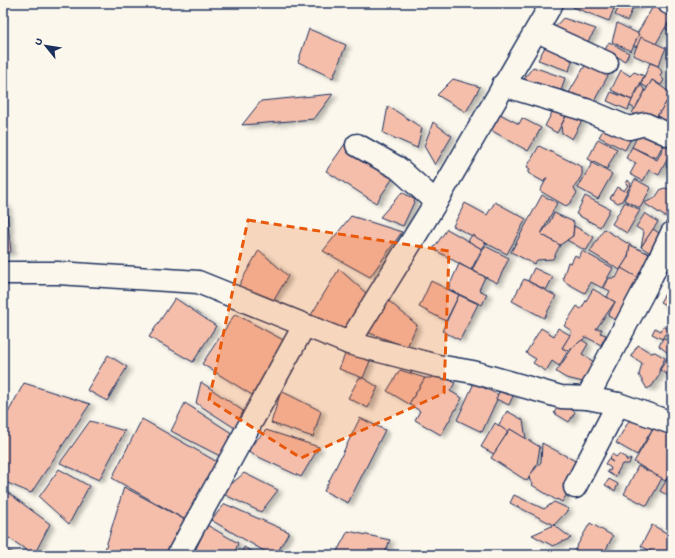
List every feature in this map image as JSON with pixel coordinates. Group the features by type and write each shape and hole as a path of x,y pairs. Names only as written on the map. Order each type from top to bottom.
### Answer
{"street":[{"path":"349,343 436,202 552,3"},
{"path":"536,31 606,62"},
{"path":"503,85 586,110 629,128 645,124 672,136"},
{"path":"357,145 398,168 436,202"},
{"path":"587,398 646,287 672,233"},
{"path":"3,273 58,273 198,282 349,343 438,366 473,372 561,397 587,398 618,404 672,423"},
{"path":"178,555 304,326"},
{"path":"575,487 618,404"}],"highlighted area":[{"path":"248,220 449,251 444,393 301,458 209,400"}],"building":[{"path":"575,3 616,3 609,21 573,7"},
{"path":"621,3 641,3 638,8 634,6 627,21 615,15"},
{"path":"655,3 672,11 672,16 650,54 631,44"},
{"path":"563,18 596,29 584,47 553,29"},
{"path":"672,18 672,32 666,29"},
{"path":"617,23 639,34 631,51 612,42"},
{"path":"309,29 346,45 333,78 298,62"},
{"path":"641,37 666,48 658,66 633,55"},
{"path":"609,42 629,53 625,61 605,50"},
{"path":"547,43 572,61 569,71 538,60"},
{"path":"590,57 610,72 593,103 567,96"},
{"path":"650,63 658,66 662,72 660,76 664,80 661,85 652,80 648,88 641,84"},
{"path":"533,67 565,78 559,98 520,84"},
{"path":"621,70 630,76 634,72 644,76 632,100 611,90"},
{"path":"453,79 480,87 466,112 437,95"},
{"path":"652,80 672,94 655,119 643,120 632,113"},
{"path":"641,85 645,91 635,109 629,105"},
{"path":"611,92 632,100 628,110 607,101"},
{"path":"333,94 314,119 242,125 261,101"},
{"path":"672,94 672,128 655,119"},
{"path":"556,105 568,112 557,133 545,126"},
{"path":"388,106 422,128 417,148 383,133"},
{"path":"571,107 585,115 572,139 562,133 561,126"},
{"path":"496,112 519,124 522,118 541,128 528,151 487,128"},
{"path":"608,121 634,133 625,150 599,137"},
{"path":"433,122 452,136 435,165 424,146"},
{"path":"643,125 667,137 656,158 632,147"},
{"path":"668,138 672,140 672,150 659,175 649,170 643,181 630,174 636,163 626,158 632,147 657,160"},
{"path":"598,139 617,149 607,169 588,159"},
{"path":"347,141 393,178 376,203 326,171"},
{"path":"539,146 582,167 582,175 574,188 577,193 571,202 566,206 540,191 547,178 544,182 528,173 530,169 527,167"},
{"path":"672,154 672,169 666,166"},
{"path":"592,163 612,174 598,199 578,188"},
{"path":"635,179 651,188 640,208 624,200"},
{"path":"628,180 631,184 622,201 618,203 610,198 617,187 624,191 628,185 626,184"},
{"path":"665,188 672,190 672,217 664,216 644,203 655,198 661,189"},
{"path":"402,192 415,200 403,226 380,217"},
{"path":"542,195 557,203 541,234 560,245 553,259 537,260 534,264 511,252"},
{"path":"585,196 610,209 600,227 576,214"},
{"path":"495,202 526,219 507,254 453,226 465,203 487,215"},
{"path":"625,202 640,210 627,233 612,224"},
{"path":"3,204 6,204 11,252 3,254"},
{"path":"554,213 574,222 573,236 560,245 541,234"},
{"path":"645,213 658,222 641,247 644,232 636,227"},
{"path":"351,216 402,232 370,277 323,251"},
{"path":"574,226 594,237 586,251 567,240 573,236"},
{"path":"447,229 482,249 471,270 433,249"},
{"path":"604,229 630,245 628,257 620,270 590,252"},
{"path":"653,229 662,235 654,255 641,247"},
{"path":"472,235 486,243 482,249 468,241"},
{"path":"630,245 656,257 640,280 621,268 628,257"},
{"path":"485,246 509,258 497,283 472,270"},
{"path":"259,250 288,276 270,307 235,292"},
{"path":"582,251 613,268 602,288 591,282 585,293 565,282 563,278 568,262 571,263 575,255 579,258"},
{"path":"459,264 485,277 479,290 487,294 482,305 448,289"},
{"path":"534,268 553,277 546,290 528,281"},
{"path":"621,268 642,280 618,321 608,316 615,302 607,297 610,291 604,288 609,278 616,278"},
{"path":"339,269 367,294 347,331 311,315"},
{"path":"524,279 556,296 544,318 512,301"},
{"path":"431,281 459,295 446,321 419,307"},
{"path":"672,284 672,309 660,302"},
{"path":"593,289 615,302 596,329 602,329 600,333 606,335 601,345 586,337 568,351 562,348 572,331 564,326 577,306 581,309"},
{"path":"459,295 478,304 460,340 442,331"},
{"path":"384,297 417,325 407,347 364,331"},
{"path":"175,298 216,326 193,362 149,337"},
{"path":"235,314 287,342 252,395 202,364"},
{"path":"663,326 670,330 672,328 672,338 665,334 662,339 652,334 655,328 661,331"},
{"path":"541,328 554,336 558,328 570,335 562,348 568,351 559,366 552,361 546,371 533,363 536,359 526,353"},
{"path":"663,338 672,343 668,353 659,346"},
{"path":"582,340 588,344 582,354 600,366 583,382 566,378 556,372 573,347"},
{"path":"638,345 651,353 655,352 665,358 659,370 660,374 652,386 647,389 639,375 642,363 631,356"},
{"path":"346,352 370,361 363,378 339,369"},
{"path":"108,355 127,367 107,401 87,390"},
{"path":"669,355 672,357 672,377 660,370"},
{"path":"400,370 425,378 409,404 387,391"},
{"path":"435,371 455,383 450,391 462,398 441,435 415,420 420,411 409,404 425,378 431,378"},
{"path":"359,378 363,378 378,387 368,408 348,398"},
{"path":"201,382 246,413 238,430 196,403"},
{"path":"24,383 90,404 31,493 3,481 3,422"},
{"path":"474,383 499,395 482,432 457,420"},
{"path":"503,383 516,389 509,405 496,399"},
{"path":"281,391 321,411 313,437 271,423"},
{"path":"560,402 575,412 569,422 554,413"},
{"path":"185,403 233,434 220,456 171,431"},
{"path":"507,411 523,420 526,439 510,429 508,432 498,426"},
{"path":"633,414 654,426 637,455 616,443"},
{"path":"360,418 385,430 348,503 324,491"},
{"path":"142,419 219,463 184,519 112,478"},
{"path":"90,421 125,431 99,480 60,463"},
{"path":"495,423 508,432 494,454 481,447"},
{"path":"654,428 672,433 672,470 665,481 634,462"},
{"path":"510,429 540,447 537,464 527,481 491,458"},
{"path":"266,430 319,447 301,477 246,451"},
{"path":"542,443 579,463 576,479 562,502 557,499 556,500 532,485 533,483 530,481 529,476 541,462"},
{"path":"612,454 616,457 619,454 625,457 627,461 631,459 629,464 622,464 615,477 607,472 608,470 610,471 611,468 605,464 608,459 613,462 609,459"},
{"path":"638,466 662,478 647,506 624,494"},
{"path":"59,469 89,486 69,524 39,497"},
{"path":"672,471 672,498 660,491"},
{"path":"244,473 278,490 261,512 221,493"},
{"path":"609,479 618,484 615,491 605,485"},
{"path":"124,487 189,522 165,555 108,555 104,553"},
{"path":"3,489 50,524 34,555 3,534"},
{"path":"514,495 544,509 554,502 569,509 554,525 510,503"},
{"path":"225,504 289,532 276,555 271,555 211,520"},
{"path":"590,523 613,536 603,555 576,555 573,553"},
{"path":"207,525 238,543 234,555 193,555"},
{"path":"554,525 571,538 553,546 532,535"},
{"path":"652,525 672,536 672,555 658,555 641,546"},
{"path":"348,531 390,540 384,555 335,555"},
{"path":"244,547 259,555 241,555"},
{"path":"3,549 14,553 13,555 3,555"},
{"path":"291,550 305,555 290,555"}]}
